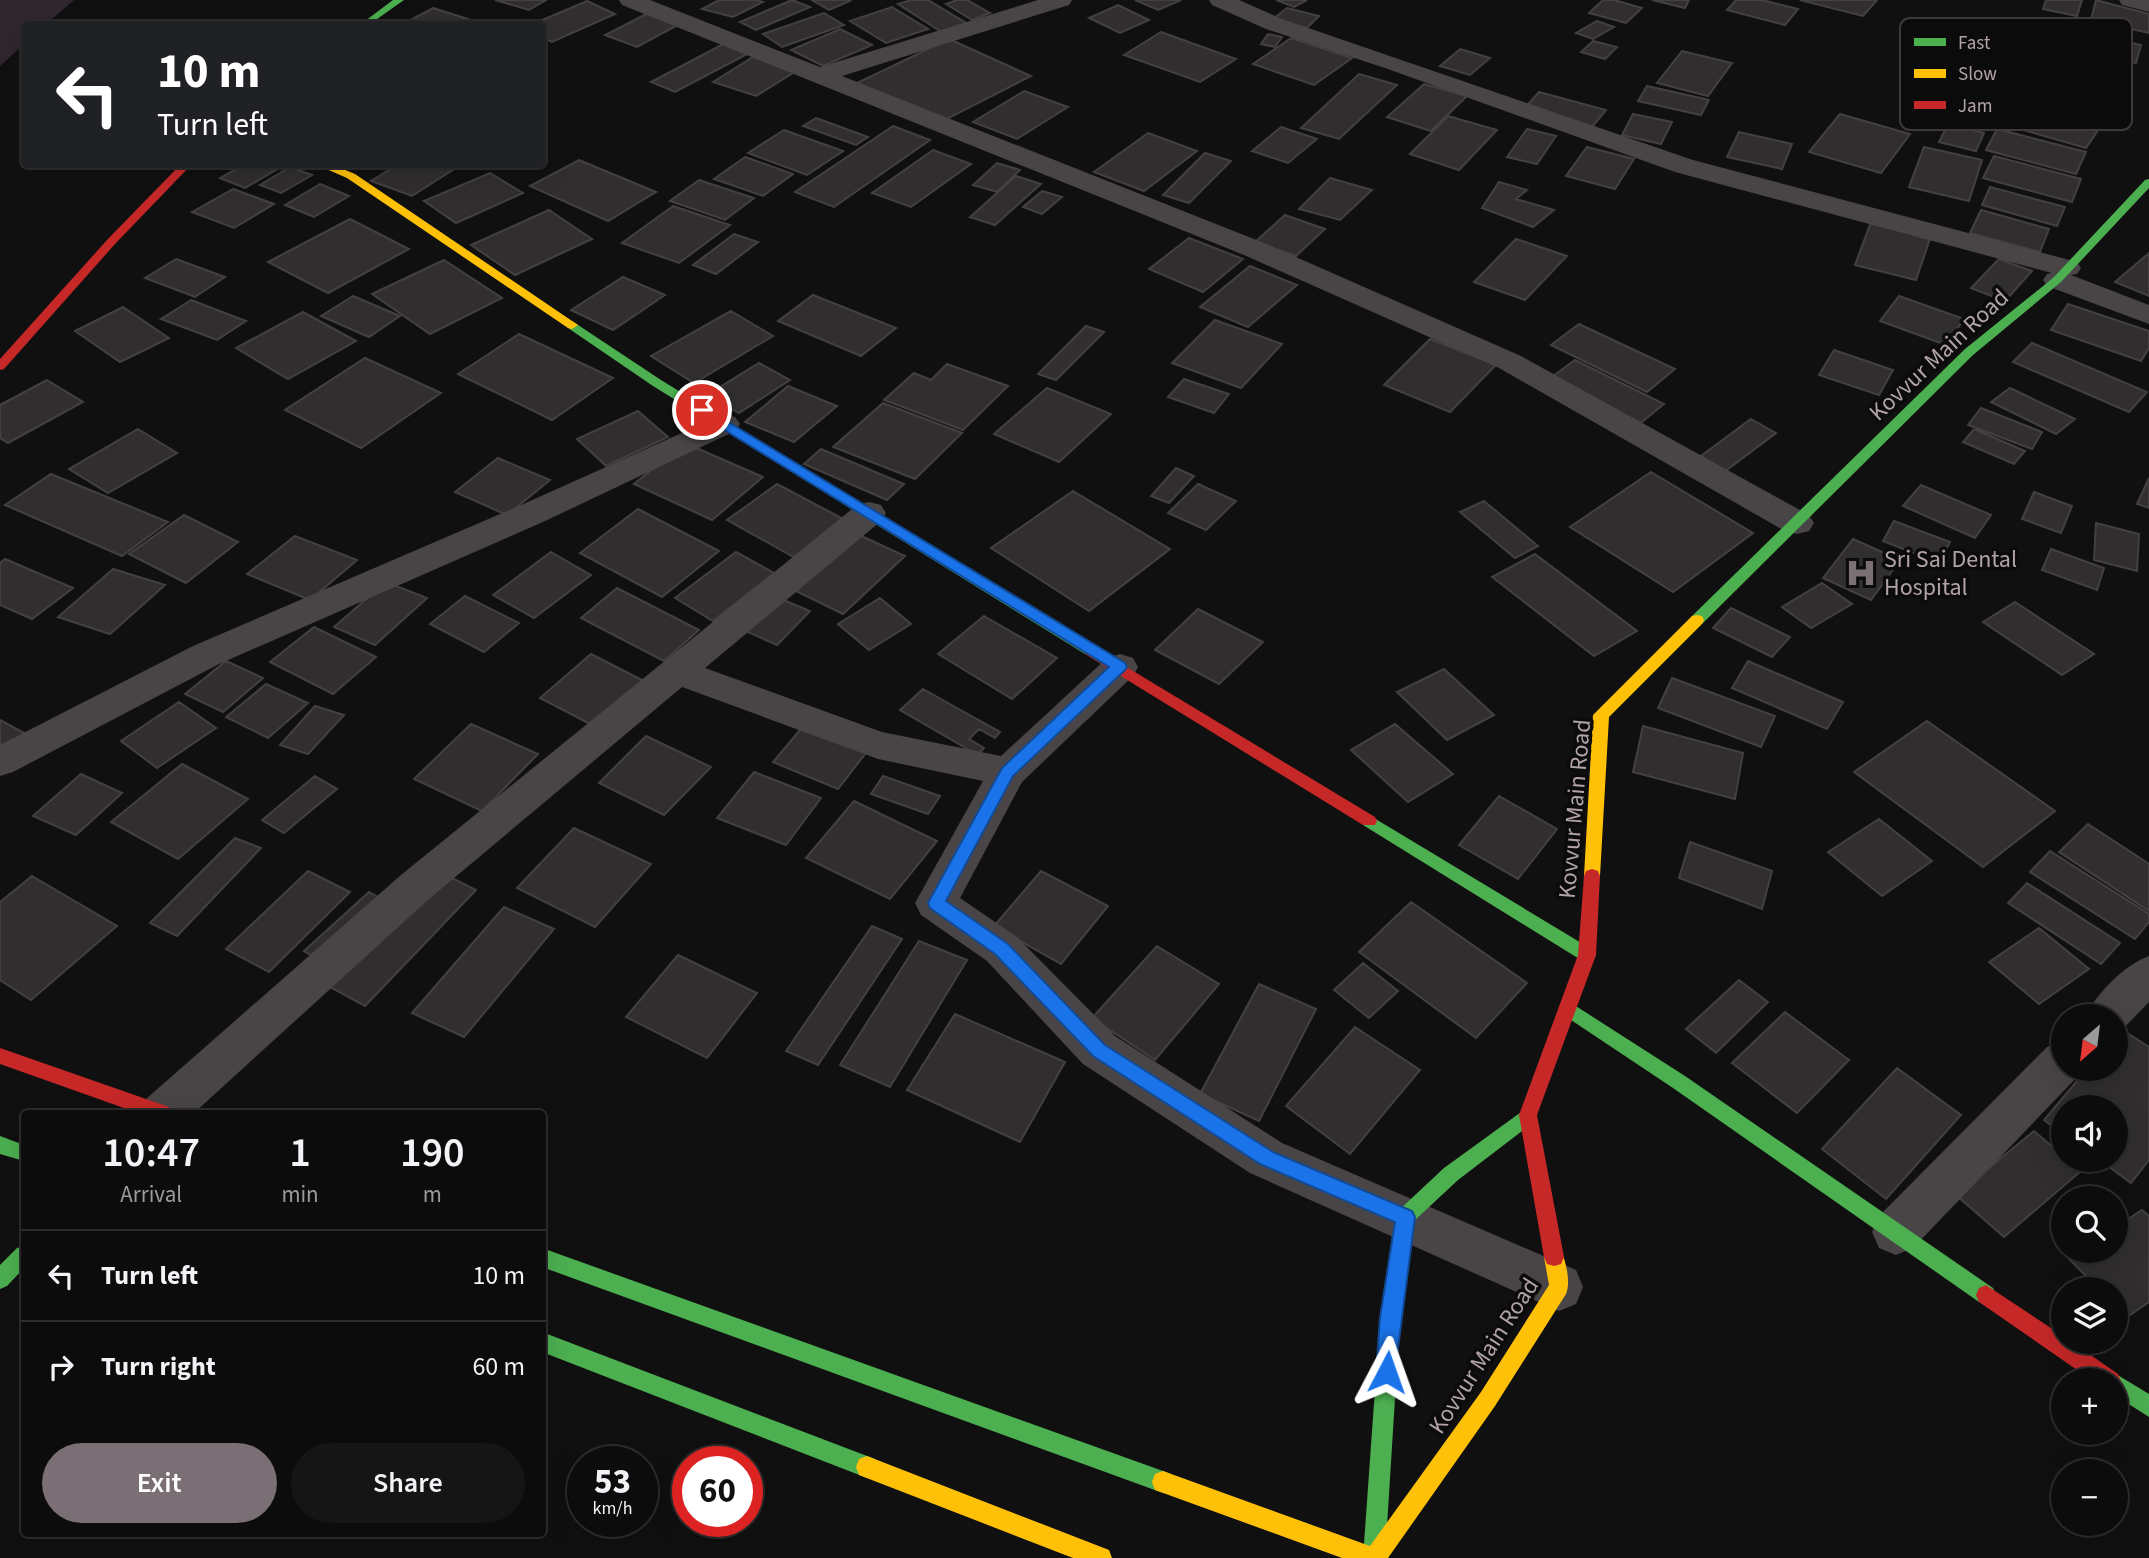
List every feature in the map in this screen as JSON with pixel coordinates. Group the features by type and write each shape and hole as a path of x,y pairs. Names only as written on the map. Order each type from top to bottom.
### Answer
{"main road":[{"path":"369,21 399,0"},
{"path":"0,366 111,242 183,168"},
{"path":"330,168 351,176 657,383 1587,954"},
{"name":"Kovvur Main Road","path":"1373,1558 1488,1399 1559,1287 1528,1115 1587,954 1601,715 1969,352 2062,274 2149,182"},
{"path":"1568,1009 1679,1082 2092,1368"},
{"path":"0,1056 153,1110"},
{"path":"546,1258 1373,1558 1390,1318 1405,1217 1451,1174 1528,1115"},
{"path":"0,1145 21,1152"},
{"path":"0,1279 21,1258"},
{"path":"546,1344 1101,1558"},
{"path":"2128,1392 2149,1407"}],"street":[{"path":"631,0 1254,249 1510,362 1797,523"},
{"path":"817,76 1061,0"},
{"path":"1220,0 1274,24 1684,166 2062,274 2149,315"},
{"path":"2130,0 2149,5"},
{"path":"0,762 206,655 519,519 724,424"},
{"path":"165,1110 415,887 869,513"},
{"path":"1119,667 1007,772 936,903 1002,949 1099,1050 1266,1158 1559,1287"},
{"path":"675,671 878,744 1007,772"},
{"path":"2120,1004 2149,974"},
{"path":"1896,1232 2051,1073"}],"shaded area":[{"path":"0,0 74,0 50,21 21,21 21,47 0,66"}],"building":[{"path":"495,0 546,0 529,10"},
{"path":"719,0 763,2 733,17 702,9"},
{"path":"792,0 810,7 756,30 740,22"},
{"path":"812,0 848,0 850,1 829,10"},
{"path":"911,0 928,0 968,24 943,33 898,4"},
{"path":"967,0 990,13 972,20 946,4"},
{"path":"1135,0 1181,0 1158,10"},
{"path":"1276,0 1307,0 1294,7"},
{"path":"1603,0 1614,0 1642,8 1626,23 1589,13"},
{"path":"1652,0 1689,0 1685,8"},
{"path":"1736,0 1762,0 1798,9 1785,25 1727,10"},
{"path":"1800,0 1877,0 1863,16"},
{"path":"2046,0 2082,0 2077,16 2043,9"},
{"path":"2096,0 2149,14 2149,33 2132,29 2132,18 2092,18"},
{"path":"587,1 615,14 552,42 546,39 546,21 540,21"},
{"path":"1118,5 1149,20 1120,33 1089,18"},
{"path":"892,7 928,29 886,43 850,21"},
{"path":"433,8 474,21 409,21"},
{"path":"1287,8 1319,16 1307,28 1273,19"},
{"path":"648,13 678,25 637,47 605,35"},
{"path":"824,13 844,25 782,47 763,34"},
{"path":"1597,21 1614,27 1593,39 1576,33"},
{"path":"840,29 872,45 823,66 791,50"},
{"path":"1161,32 1236,59 1200,82 1124,55"},
{"path":"1268,34 1282,37 1275,47 1261,44"},
{"path":"1291,38 1352,58 1314,85 1253,64"},
{"path":"949,39 1031,76 939,123 857,83"},
{"path":"1593,41 1617,47 1605,59 1581,52"},
{"path":"727,42 751,52 675,92 651,82"},
{"path":"2132,43 2141,45 2136,63 2132,62"},
{"path":"1460,49 1490,58 1470,75 1440,66"},
{"path":"1682,51 1732,63 1708,96 1657,83"},
{"path":"753,57 796,71 756,96 713,82"},
{"path":"1359,74 1397,85 1339,139 1301,128"},
{"path":"1424,84 1467,96 1431,131 1387,117"},
{"path":"1647,86 1709,100 1701,115 1638,101"},
{"path":"1024,91 1068,107 1017,139 973,122"},
{"path":"1539,92 1606,110 1592,127 1525,108"},
{"path":"1633,114 1672,122 1661,144 1622,135"},
{"path":"1840,114 1910,134 1881,173 1809,152"},
{"path":"1448,116 1497,130 1459,170 1410,154"},
{"path":"816,118 868,137 856,145 803,126"},
{"path":"893,126 930,140 834,207 795,192"},
{"path":"1281,127 1317,139 1288,163 1252,151"},
{"path":"1527,129 1556,136 1537,164 1507,157"},
{"path":"784,130 843,151 807,175 748,153"},
{"path":"1945,130 1984,133 1976,151 1939,142"},
{"path":"1996,130 2001,130 2086,152 2076,174 1986,150"},
{"path":"2023,130 2098,130 2086,148"},
{"path":"1739,132 1792,144 1782,169 1727,157"},
{"path":"1148,133 1197,151 1144,191 1094,172"},
{"path":"1587,147 1634,159 1615,189 1566,176"},
{"path":"1924,147 1982,160 1969,201 1909,187"},
{"path":"933,150 971,164 911,207 872,193"},
{"path":"1205,153 1231,161 1189,203 1163,195"},
{"path":"1994,156 2081,179 2072,202 1983,178"},
{"path":"745,157 793,174 763,196 714,179"},
{"path":"579,160 656,192 608,221 530,186"},
{"path":"997,163 1020,170 997,192 973,185"},
{"path":"238,168 279,168 245,188 220,178"},
{"path":"288,168 312,175 281,193 260,185"},
{"path":"392,168 456,168 412,196 371,181"},
{"path":"490,173 523,193 456,223 424,201"},
{"path":"1016,176 1041,184 995,225 970,217"},
{"path":"1330,178 1372,190 1340,220 1299,209"},
{"path":"699,180 754,198 725,220 670,201"},
{"path":"1499,182 1527,190 1516,199 1554,210 1533,227 1482,208"},
{"path":"320,184 349,196 314,217 285,205"},
{"path":"1990,187 2065,207 2057,226 1982,205"},
{"path":"233,189 274,204 234,228 192,212"},
{"path":"1042,191 1062,197 1042,214 1023,207"},
{"path":"673,206 730,225 679,263 622,243"},
{"path":"549,210 592,239 515,275 471,245"},
{"path":"1981,210 2049,229 2040,252 1970,233"},
{"path":"1285,215 1325,229 1296,256 1255,242"},
{"path":"350,219 409,249 328,293 268,262"},
{"path":"1871,222 1931,236 1916,280 1855,265"},
{"path":"734,234 758,242 716,274 693,265"},
{"path":"1189,238 1243,259 1203,292 1149,269"},
{"path":"1516,239 1567,256 1525,300 1474,282"},
{"path":"2149,253 2149,296 2115,282"},
{"path":"176,259 225,277 195,297 145,278"},
{"path":"1999,259 2032,271 2005,301 1971,288"},
{"path":"444,260 502,298 430,334 372,294"},
{"path":"1250,266 1297,285 1248,327 1200,307"},
{"path":"623,277 665,295 613,330 571,310"},
{"path":"813,295 896,328 861,356 778,321"},
{"path":"353,296 400,316 369,337 321,316"},
{"path":"1899,296 1964,319 1946,345 1880,321"},
{"path":"191,300 246,321 217,340 161,319"},
{"path":"2068,304 2149,331 2149,348 2141,361 2051,330"},
{"path":"123,307 169,338 120,362 75,331"},
{"path":"731,311 773,336 694,383 651,356"},
{"path":"303,312 356,341 288,379 236,348"},
{"path":"1215,320 1282,344 1241,388 1172,363"},
{"path":"1579,324 1675,369 1647,392 1551,345"},
{"path":"1086,326 1104,332 1056,380 1038,374"},
{"path":"519,334 613,378 552,420 458,374"},
{"path":"1430,339 1496,365 1450,412 1384,385"},
{"path":"2032,343 2147,392 2129,412 2013,362"},
{"path":"1834,350 1893,370 1879,395 1819,375"},
{"path":"365,358 441,393 361,448 285,410"},
{"path":"1575,360 1664,404 1638,425 1549,379"},
{"path":"759,363 790,380 739,413 707,395"},
{"path":"947,364 1008,386 963,430 884,400 914,373 931,380"},
{"path":"1184,379 1229,394 1214,413 1168,397"},
{"path":"47,380 83,402 8,443 0,438 0,405"},
{"path":"788,386 837,406 794,442 745,422"},
{"path":"1047,388 1111,414 1059,462 994,434"},
{"path":"2010,388 2075,419 2056,434 1991,402"},
{"path":"883,403 962,433 915,479 833,447"},
{"path":"1981,408 2042,432 2032,449 1968,425"},
{"path":"638,411 668,437 606,466 577,439"},
{"path":"1751,419 1776,433 1724,472 1698,458"},
{"path":"138,429 177,453 108,493 69,469"},
{"path":"1974,429 2025,451 2014,464 1963,442"},
{"path":"685,443 763,477 712,520 634,484"},
{"path":"821,449 904,484 887,500 804,464"},
{"path":"498,458 550,480 507,515 455,492"},
{"path":"1176,468 1194,476 1169,503 1151,496"},
{"path":"1651,472 1753,533 1673,592 1570,527"},
{"path":"51,474 168,522 122,556 5,505"},
{"path":"2149,478 2149,508 2137,504"},
{"path":"777,484 847,521 799,560 727,520"},
{"path":"1198,484 1236,501 1206,530 1168,513"},
{"path":"1921,485 1991,515 1975,538 1903,506"},
{"path":"1073,491 1170,549 1089,611 991,548"},
{"path":"2034,492 2072,506 2061,533 2022,519"},
{"path":"1484,501 1538,546 1515,558 1460,512"},
{"path":"638,509 719,551 662,597 580,553"},
{"path":"184,515 238,542 186,583 129,554"},
{"path":"1894,521 1950,542 1939,563 1883,541"},
{"path":"2096,523 2139,534 2137,571 2094,560"},
{"path":"857,534 905,556 843,614 794,590"},
{"path":"295,536 357,560 310,600 247,574"},
{"path":"1853,539 1900,560 1871,600 1823,578"},
{"path":"2051,549 2104,568 2097,590 2042,570"},
{"path":"551,552 591,575 534,618 493,595"},
{"path":"736,552 774,573 713,621 675,598"},
{"path":"1535,554 1637,631 1594,656 1492,577"},
{"path":"5,559 73,588 32,619 0,605 0,563"},
{"path":"113,569 165,585 110,634 58,617"},
{"path":"386,582 427,598 375,645 334,627"},
{"path":"1822,583 1852,604 1811,628 1782,607"},
{"path":"617,588 699,630 664,661 581,618"},
{"path":"465,596 519,623 484,652 430,624"},
{"path":"774,596 810,611 777,645 741,629"},
{"path":"880,598 911,624 869,650 838,624"},
{"path":"2015,602 2094,654 2062,675 1983,622"},
{"path":"1731,608 1790,637 1772,657 1713,628"},
{"path":"1198,609 1263,642 1219,684 1155,650"},
{"path":"984,616 1057,658 1012,699 938,654"},
{"path":"314,627 376,657 333,694 270,662"},
{"path":"591,654 644,681 594,726 540,698"},
{"path":"226,661 263,678 223,712 185,694"},
{"path":"1748,661 1843,702 1827,729 1732,688"},
{"path":"1444,669 1494,715 1447,740 1397,692"},
{"path":"1672,678 1775,716 1761,747 1658,708"},
{"path":"266,684 308,703 268,738 226,717"},
{"path":"923,689 1000,732 995,738 979,729 969,739 984,748 978,755 900,710"},
{"path":"179,702 216,728 157,768 121,741"},
{"path":"315,706 344,715 308,754 280,745"},
{"path":"0,720 26,734 0,750"},
{"path":"1927,721 2055,811 1983,867 1854,772"},
{"path":"471,724 538,754 482,811 414,779"},
{"path":"805,724 869,749 838,789 773,762"},
{"path":"1395,724 1453,774 1408,802 1351,750"},
{"path":"1643,726 1743,753 1735,799 1633,772"},
{"path":"646,736 711,767 664,815 599,783"},
{"path":"182,764 248,799 178,859 111,822"},
{"path":"754,772 821,798 786,845 717,818"},
{"path":"81,774 122,793 76,835 33,816"},
{"path":"315,776 337,789 284,833 262,820"},
{"path":"883,776 940,796 928,814 871,794"},
{"path":"1499,796 1557,829 1518,879 1459,845"},
{"path":"854,801 937,841 890,899 806,858"},
{"path":"1879,819 1932,861 1882,896 1828,852"},
{"path":"2088,824 2149,864 2149,911 2059,852"},
{"path":"574,828 651,864 595,927 517,888"},
{"path":"235,838 261,848 177,936 150,923"},
{"path":"1690,842 1772,871 1762,909 1679,878"},
{"path":"2050,851 2149,914 2149,922 2135,939 2030,872"},
{"path":"308,871 350,892 269,972 226,949"},
{"path":"1041,871 1108,906 1061,964 994,926"},
{"path":"442,873 476,890 365,1006 330,987"},
{"path":"32,876 117,926 31,1000 0,980 0,902"},
{"path":"2027,883 2120,943 2101,964 2008,903"},
{"path":"369,892 388,903 324,963 304,951"},
{"path":"1411,902 1527,983 1476,1038 1359,952"},
{"path":"504,907 554,929 464,1037 412,1013"},
{"path":"872,926 902,939 818,1065 786,1051"},
{"path":"2039,928 2089,969 2039,1004 1989,962"},
{"path":"919,941 967,960 890,1087 840,1065"},
{"path":"1157,946 1219,984 1155,1060 1092,1018"},
{"path":"678,955 757,993 707,1058 626,1017"},
{"path":"1363,963 1398,991 1369,1018 1334,990"},
{"path":"1739,980 1768,1002 1716,1053 1686,1029"},
{"path":"1259,984 1316,1009 1259,1121 1200,1094"},
{"path":"1785,1012 1849,1060 1797,1113 1732,1063"},
{"path":"955,1014 1065,1062 1020,1142 907,1090"},
{"path":"1355,1027 1420,1070 1350,1154 1286,1106"},
{"path":"2128,1034 2149,1047 2149,1160 2131,1183 2116,1172 2128,1172 2128,1095 2065,1095 2076,1082 2128,1082"},
{"path":"1897,1068 1961,1115 1886,1199 1822,1149"},
{"path":"2051,1112 2051,1125 2044,1120"},
{"path":"2034,1131 2051,1146 2051,1172 2080,1172 2064,1186 2051,1186 2051,1197 2004,1237 1956,1195"},
{"path":"2142,1210 2149,1216 2149,1302 2128,1316 2128,1277 2087,1277 2073,1263 2128,1263 2128,1219"}],"traffic: fast":[{"path":"369,21 399,0"},
{"path":"1697,620 1969,352 2057,280 2149,182"},
{"path":"572,325 657,383 1090,650"},
{"path":"1369,821 1587,955"},
{"path":"1568,1009 1679,1082 1986,1295"},
{"path":"1374,1558 1390,1319 1405,1217 1451,1174 1528,1115"},
{"path":"0,1145 21,1152"},
{"path":"0,1279 21,1258"},
{"path":"546,1258 1163,1482"},
{"path":"546,1344 867,1467"},
{"path":"2128,1392 2149,1407"}],"traffic: slow":[{"path":"330,168 351,176 572,325"},
{"path":"1592,876 1601,715 1697,620"},
{"path":"1375,1558 1488,1399 1559,1287 1554,1257"},
{"path":"867,1467 1101,1558"},
{"path":"1163,1482 1372,1558"}],"traffic: jam":[{"path":"0,366 111,242 183,168"},
{"path":"1090,650 1369,821"},
{"path":"1554,1257 1528,1115 1587,955 1592,876"},
{"path":"0,1056 153,1110"},
{"path":"1986,1295 2092,1368"}],"place":[{"name":"Sri Sai Dental Hospital","path":"1861,573"}],"route":[{"path":"702,410 1119,667 1007,772 936,903 1002,949 1099,1050 1266,1158 1405,1217 1390,1318 1387,1372"}]}
